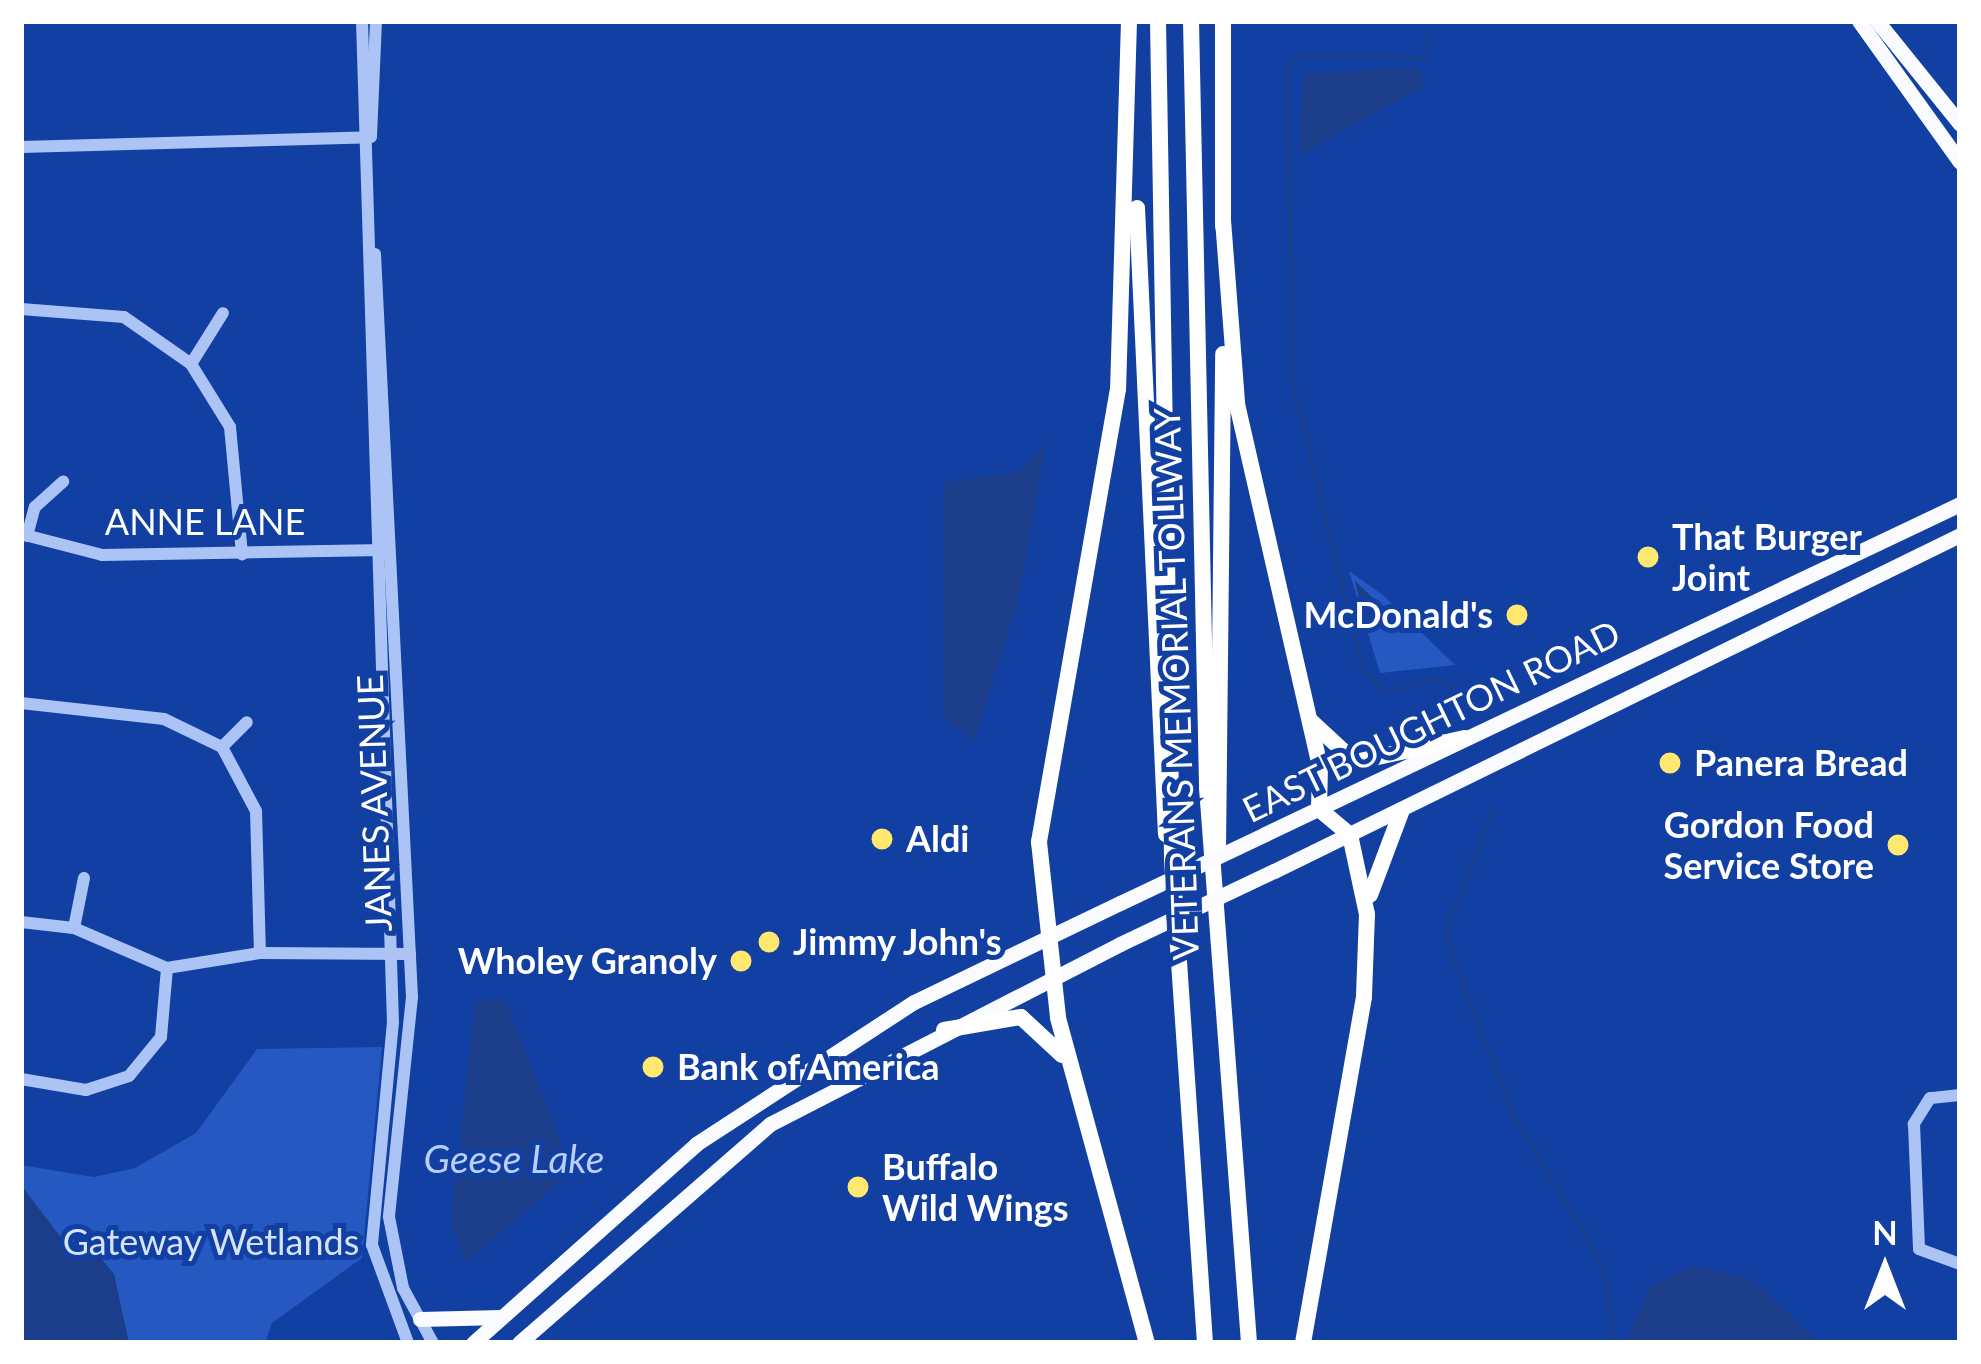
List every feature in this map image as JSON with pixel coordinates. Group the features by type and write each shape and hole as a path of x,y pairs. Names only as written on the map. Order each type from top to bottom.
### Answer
{"highway":[{"path":"1129,21 1153,731 1172,859"},
{"path":"1129,21 1118,389 1041,782 1041,893 1054,933 1050,977 1147,1343"},
{"name":"VETERANS MEMORIAL TOLLWAY","path":"1159,21 1172,859 1205,1343"},
{"name":"VETERANS MEMORIAL TOLLWAY","path":"1191,21 1214,880 1249,1343"},
{"path":"1214,880 1223,821 1223,21"},
{"path":"1223,220 1237,404 1305,711 1319,808 1350,836 1367,914"},
{"path":"1305,711 1355,762 1464,738"},
{"path":"1303,1343 1364,997 1367,914 1378,851 1402,810"},
{"path":"944,1030 1033,1022 1074,1077"}],"main road":[{"path":"1859,21 1960,162"},
{"path":"1877,21 1960,124"},
{"name":"EAST BOUGHTON ROAD","path":"473,1343 696,1144 914,1002 1960,504"},
{"name":"EAST BOUGHTON ROAD","path":"520,1343 770,1124 1050,977 1350,836 1960,535"},
{"path":"420,1319 504,1316"}],"street":[{"name":"JANES AVENUE","path":"362,21 371,137 385,550 390,953 372,1245 408,1343"},
{"name":"JANES AVENUE","path":"371,137 376,21"},
{"path":"21,147 371,137"},
{"path":"21,309 124,316 191,364 230,427 242,554"},
{"path":"191,364 223,314"},
{"path":"24,535 35,507 63,482"},
{"name":"ANNE LANE","path":"24,535 102,554 385,550"},
{"name":"JANES AVENUE","path":"385,550 413,1062 389,1216 420,1319 433,1343"},
{"path":"21,703 154,717 222,747 256,811 260,953"},
{"path":"222,747 247,722"},
{"path":"74,928 84,878"},
{"path":"21,922 74,928 167,968 260,953 410,954"},
{"path":"21,1079 86,1090 129,1076 161,1037 167,968"},
{"path":"1960,1095 1921,1104 1924,1256 1960,1264"}],"green space":[{"path":"1349,571 1384,596 1455,665 1380,673"},
{"name":"Gateway Wetlands","path":"382,1047 362,1258 272,1323 265,1343 21,1343 21,1165 94,1177 135,1168 196,1133 257,1049"}],"water":[{"path":"1419,69 1424,86 1300,155 1303,74"},
{"path":"1046,444 1018,600 974,741 943,717 944,482 1019,472"},
{"path":"1355,581 1391,615 1382,623 1363,616"},
{"name":"Geese Lake","path":"505,999 572,1171 465,1264 451,1218 476,1001"},
{"path":"21,1185 62,1239 92,1248 114,1274 129,1343 21,1343"},
{"path":"1693,1265 1753,1280 1819,1343 1626,1343 1649,1287"}],"waterway":[{"path":"1430,35 1425,58 1302,55 1288,65 1292,381 1362,668 1385,691 1439,679 1461,694"},
{"path":"1494,807 1448,924 1450,952 1514,1116 1605,1270 1614,1343"}],"place":[{"name":"That Burger Joint","path":"1648,557"},
{"name":"McDonald's","path":"1517,615"},
{"name":"Panera Bread","path":"1670,763"},
{"name":"Aldi","path":"882,839"},
{"name":"Gordon Food Service Store","path":"1898,845"},
{"name":"Jimmy John's","path":"769,942"},
{"name":"Wholey Granoly","path":"741,961"},
{"name":"Bank of America","path":"653,1067"},
{"name":"Buffalo Wild Wings","path":"858,1187"}]}
